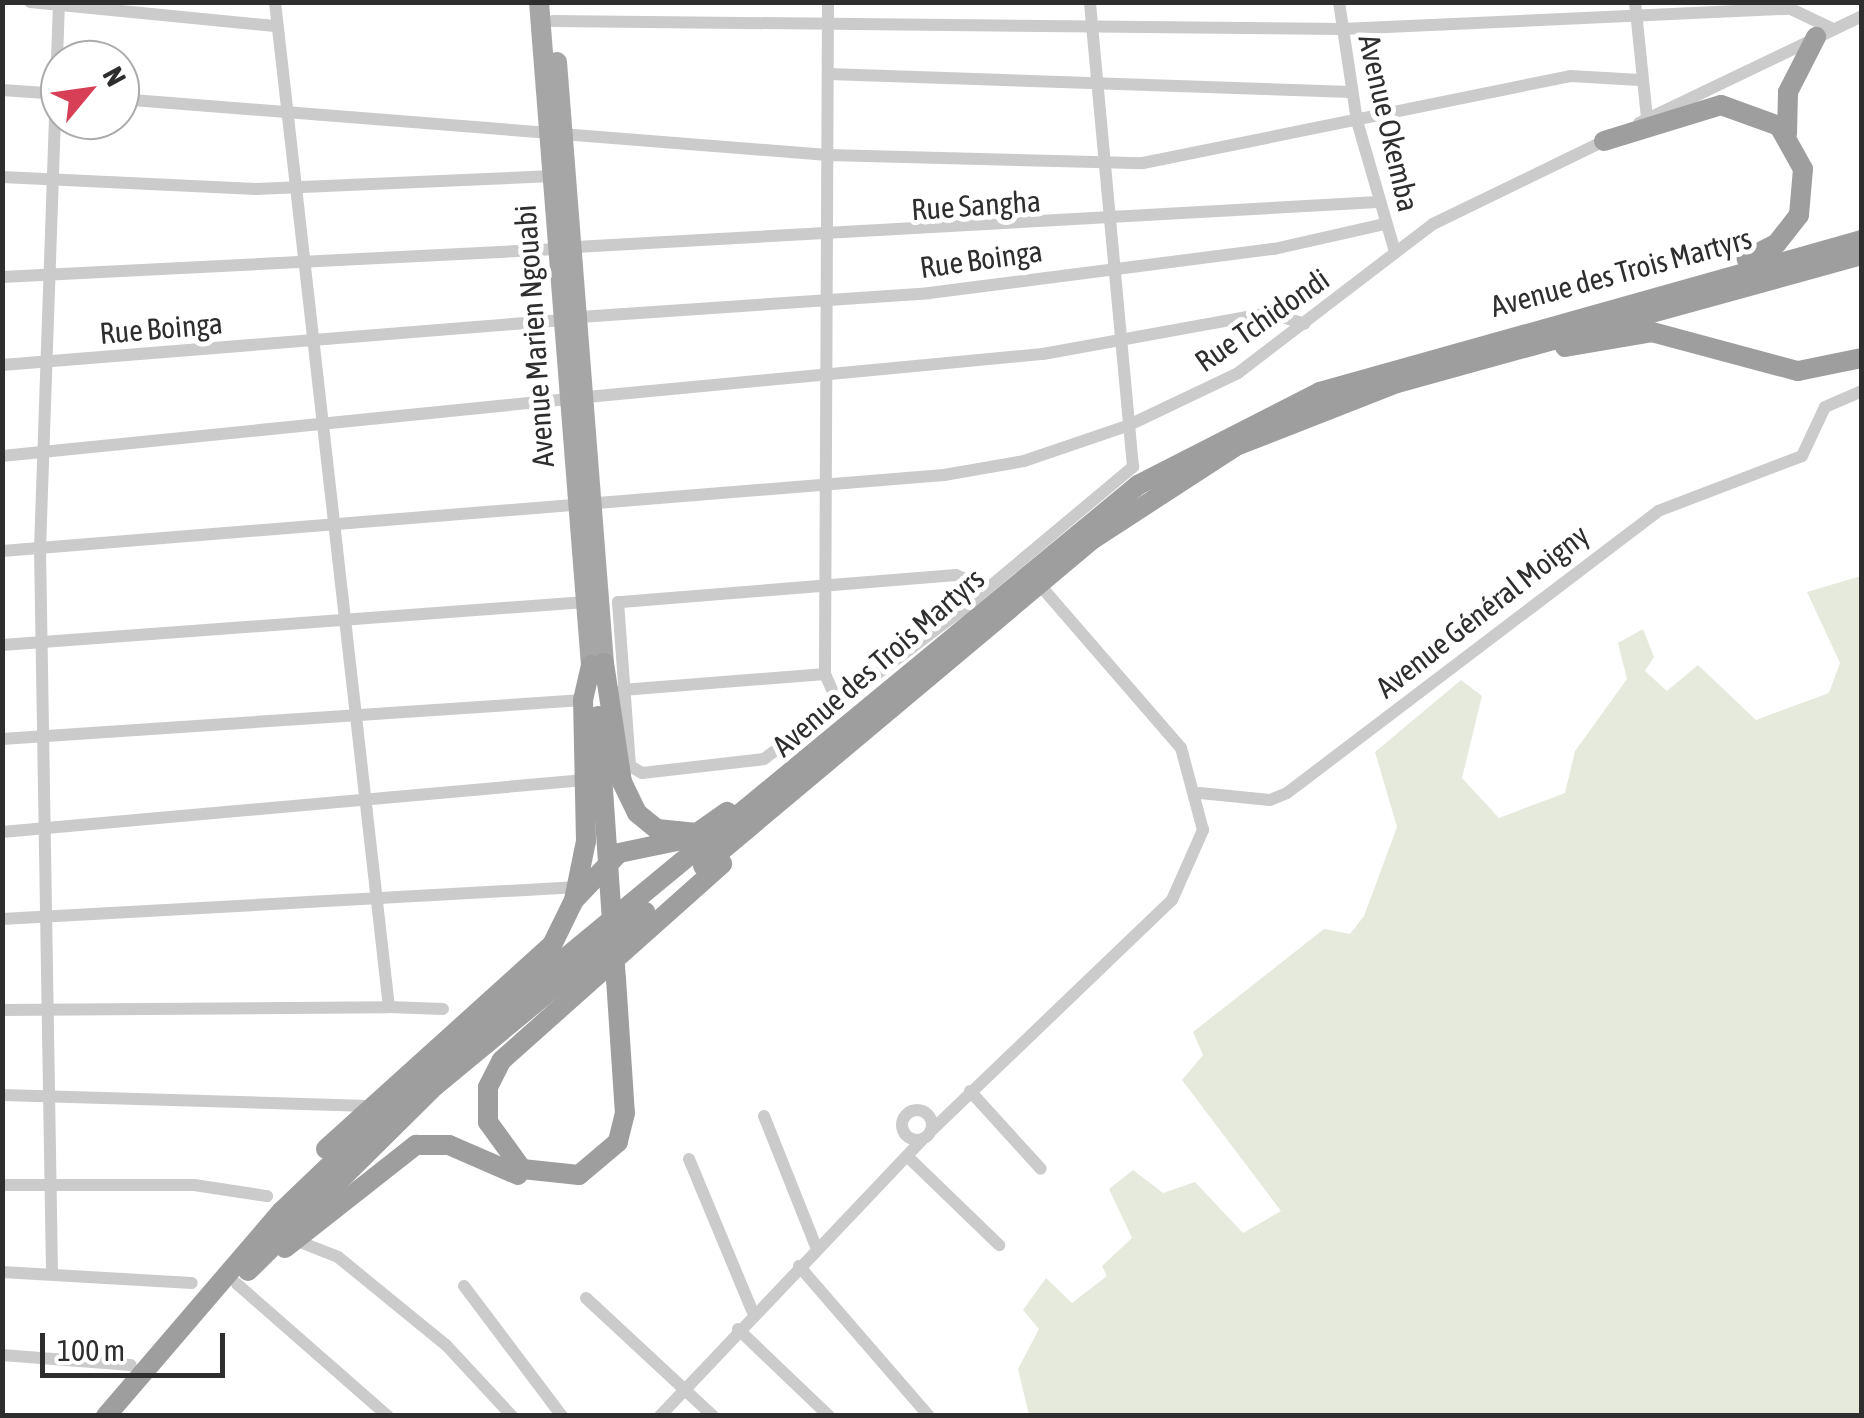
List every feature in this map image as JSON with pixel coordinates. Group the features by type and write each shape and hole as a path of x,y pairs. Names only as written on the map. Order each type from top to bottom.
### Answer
{"highway":[{"path":"1678,285 1761,253 1790,230 1804,186 1787,134 1792,79 1824,33"},
{"path":"1604,141 1721,105 1754,110 1787,134"},
{"name":"Avenue des Trois Martyrs","path":"106,1416 282,1211 467,1036 897,686 1082,526 1249,422 1405,363 1678,285 1862,240"},
{"name":"Avenue des Trois Martyrs","path":"122,1416 234,1286 435,1086 782,804 1124,515 1236,446 1343,400 1862,255"},
{"path":"1479,362 1652,332 1798,371 1862,358"},
{"path":"598,664 629,800 658,829 696,834"},
{"path":"576,894 585,780 582,700 598,664"},
{"path":"234,1286 416,1145 449,1144 517,1170 579,1175 618,1142 625,1113 620,978 598,664"},
{"path":"282,1211 304,1172 368,1106 538,963 576,894 619,853 696,834 862,703 897,686"},
{"path":"517,1170 488,1122 488,1087 502,1060 782,804"}],"main road":[{"name":"Avenue Marien Ngouabi","path":"539,2 556,134 553,176 567,248 585,502 585,602 598,664"},
{"path":"552,12 556,134 567,248"},
{"path":"585,502 598,664"}],"street":[{"path":"30,2 275,26"},
{"path":"274,2 292,116 361,804 389,1007"},
{"path":"828,2 826,674 836,698"},
{"path":"984,586 956,575 622,600 622,690 630,766 642,773 758,762 1128,475 1090,2"},
{"name":"Avenue Okemba","path":"1339,2 1357,122 1395,252"},
{"path":"57,40 58,4"},
{"path":"552,12 829,25 1092,22 1342,29 1635,8 1791,9 1824,33"},
{"path":"1635,8 1647,118"},
{"name":"Rue Tchidondi","path":"2,551 827,484 1024,461 1127,426 1238,373 1395,252 1461,209 1862,16"},
{"path":"140,101 292,116 828,155 1100,160 1193,156 1590,73 1640,80"},
{"path":"829,74 1352,92"},
{"path":"2,90 40,92"},
{"path":"51,140 40,549 48,641 47,1186 52,1272"},
{"path":"2,177 296,185 553,176"},
{"name":"Rue Sangha","path":"2,277 306,258 830,238 1107,216 1378,202"},
{"name":"Rue Boinga","path":"2,365 572,319 1112,268 1385,224"},
{"path":"2,456 324,428 1119,342 1269,313 1304,324"},
{"name":"Avenue Général Moigny","path":"1200,793 1270,800 1287,793 1658,511 1802,456 1820,412 1862,391"},
{"path":"660,1416 752,1310 908,1157 965,1095 1187,882 1203,830 1200,793 1155,714 1040,585"},
{"path":"2,644 585,602"},
{"path":"622,690 826,674"},
{"path":"2,739 582,700"},
{"path":"2,832 361,804 585,780"},
{"path":"2,919 576,894"},
{"path":"2,1010 443,1009"},
{"path":"2,1095 368,1106"},
{"path":"927,1134 906,1134 903,1122 910,1112 928,1114 965,1095"},
{"path":"965,1095 1040,1169"},
{"path":"927,1134 928,1114"},
{"path":"764,1116 816,1247"},
{"path":"908,1157 1000,1245"},
{"path":"690,1160 752,1310"},
{"path":"2,1185 267,1196"},
{"path":"294,1240 338,1257 446,1345 512,1416"},
{"path":"799,1266 929,1416"},
{"path":"2,1272 192,1283"},
{"path":"234,1286 388,1416"},
{"path":"464,1286 562,1416"},
{"path":"586,1298 713,1416"},
{"path":"738,1329 829,1416"},
{"path":"2,1354 131,1365"}],"shaded area":[{"path":"1861,576 1861,1415 1029,1415 1018,1369 1039,1329 1023,1310 1046,1278 1072,1303 1107,1276 1102,1266 1132,1238 1109,1189 1133,1170 1163,1193 1195,1182 1243,1233 1281,1211 1182,1080 1203,1055 1193,1032 1324,929 1350,934 1364,916 1397,827 1375,752 1461,680 1482,696 1462,778 1499,818 1565,793 1575,751 1627,679 1618,643 1643,629 1654,657 1645,671 1667,691 1698,665 1756,720 1829,693 1840,663 1807,592"}]}
